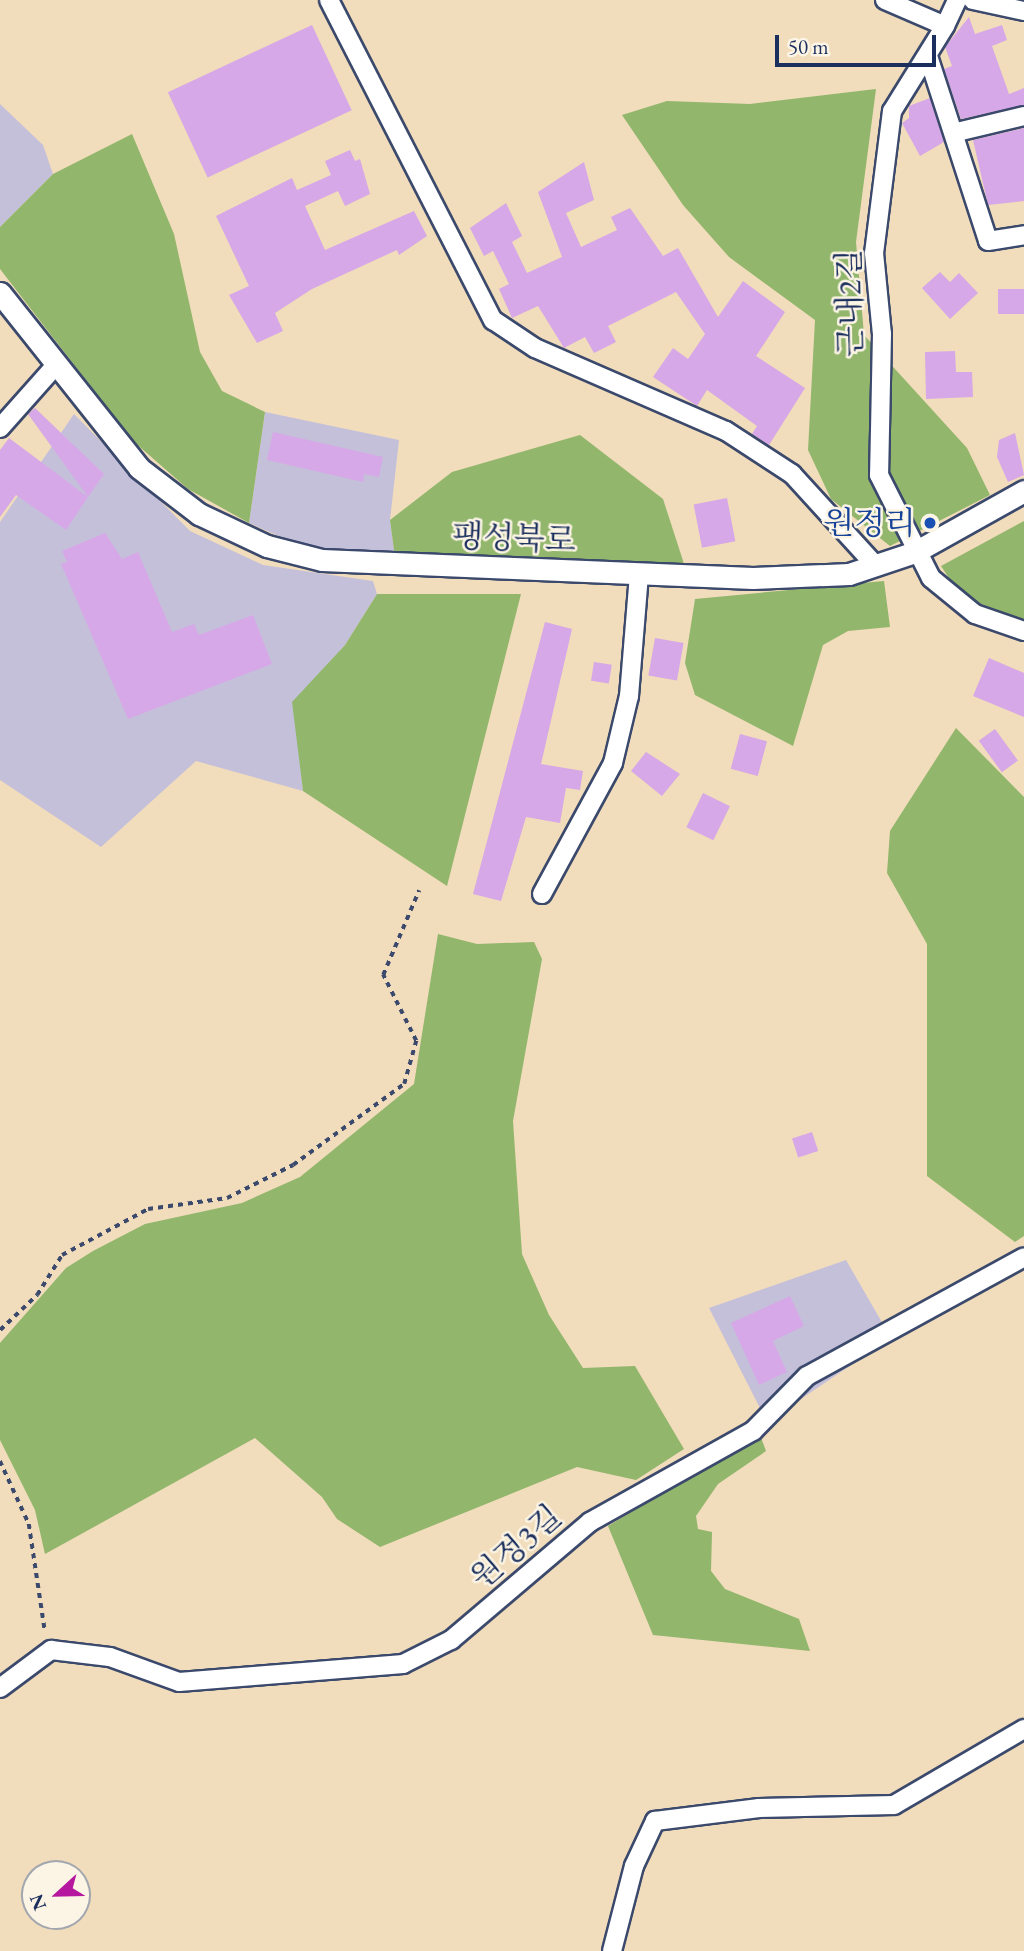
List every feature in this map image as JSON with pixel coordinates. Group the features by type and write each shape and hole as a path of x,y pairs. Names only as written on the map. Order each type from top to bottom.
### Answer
{"street":[{"path":"329,0 493,320 535,348 726,431 792,474 875,565"},
{"path":"885,0 945,26"},
{"name":"근내2길","path":"915,552 879,475 882,334 874,253 892,111 928,56 957,0"},
{"path":"973,0 1024,11"},
{"path":"928,56 957,132 988,242 1024,235"},
{"path":"957,132 1024,116"},
{"name":"팽성북로","path":"0,293 55,366 139,468 200,514 267,546 322,560 752,579 849,574 915,552 1024,491"},
{"path":"0,428 55,366"},
{"path":"915,552 954,600 1024,631"},
{"path":"542,894 613,763 629,696 639,574"},
{"name":"원정3길","path":"51,1650 110,1657 178,1682 403,1664 451,1640 590,1522 753,1431 807,1376 1024,1257"},
{"path":"0,1688 51,1650"},
{"path":"612,1951 634,1866 655,1821 759,1808 894,1805 1024,1729"}],"path":[{"path":"0,1330 37,1295 62,1255 148,1209 227,1198 293,1165 354,1115 404,1084 416,1041 383,975 419,890"},
{"path":"0,1461 29,1524 51,1650"}],"shaded area":[{"path":"0,104 43,145 53,174 0,227"},
{"path":"265,412 399,440 390,520 395,558 306,548 249,523"},
{"path":"74,414 190,531 263,565 373,581 377,594 345,645 293,702 303,791 196,761 101,847 0,780 0,522"},
{"path":"846,1260 891,1338 767,1422 709,1308"}],"green space":[{"path":"876,89 856,242 864,335 967,448 990,495 890,546 831,499 808,450 815,320 729,257 683,205 622,115 667,101 750,104"},
{"path":"132,134 174,234 200,352 222,391 265,412 249,523 188,489 133,441 0,269 0,227 53,174"},
{"path":"580,435 663,499 686,570 395,558 390,520 452,472"},
{"path":"1024,521 1024,621 961,596 941,566"},
{"path":"884,581 890,627 848,631 823,645 793,746 695,695 685,663 695,599"},
{"path":"377,594 521,594 447,886 303,791 292,702 345,645"},
{"path":"956,728 1024,797 1024,1236 1015,1242 927,1176 927,944 887,873 890,831"},
{"path":"438,934 477,944 534,942 542,959 513,1121 522,1254 549,1315 583,1368 635,1366 684,1449 636,1480 577,1467 380,1547 337,1519 322,1497 255,1438 45,1554 35,1510 0,1440 0,1343 66,1268 93,1251 145,1224 242,1203 300,1177 414,1084"},
{"path":"760,1435 766,1451 718,1484 696,1516 698,1529 712,1532 711,1571 725,1589 799,1619 810,1651 653,1635 608,1526"}],"building":[{"path":"969,17 975,34 1002,25 1007,40 992,46 1009,94 1024,88 1024,105 961,119 944,69 952,66 945,47"},
{"path":"312,25 352,110 208,177 168,92"},
{"path":"930,98 944,142 920,156 902,123 909,118 909,106"},
{"path":"1024,128 1024,201 988,205 973,140"},
{"path":"350,150 355,161 360,159 370,194 345,206 338,191 305,206 325,250 414,211 427,236 399,255 397,250 312,289 275,313 283,331 257,343 229,295 249,286 216,216 292,178 297,190 331,175 325,161"},
{"path":"584,162 594,200 566,213 581,247 617,230 611,217 630,208 663,256 678,248 718,317 743,281 785,312 756,356 805,388 769,445 752,434 757,426 707,390 697,406 653,377 673,348 688,359 705,334 676,292 608,326 616,342 594,353 585,337 564,348 538,306 512,318 499,289 509,284 493,251 484,256 470,228 506,203 522,236 512,242 527,273 562,257 538,192"},
{"path":"940,272 950,282 959,273 978,293 950,319 922,288"},
{"path":"998,289 1024,289 1024,314 998,314"},
{"path":"955,351 956,372 972,372 973,397 926,399 925,352"},
{"path":"35,408 104,474 88,497 28,414"},
{"path":"273,432 383,457 379,477 364,474 363,482 267,460"},
{"path":"1015,433 1024,475 1008,482 997,457 999,440"},
{"path":"9,438 88,497 66,530 16,495 0,517 0,450"},
{"path":"727,498 735,541 702,548 694,504"},
{"path":"105,533 122,559 138,552 172,632 194,624 199,635 253,615 272,664 128,719 61,564 67,562 62,551"},
{"path":"545,622 572,629 541,764 583,771 580,790 566,788 560,823 526,817 501,901 473,894"},
{"path":"655,638 684,643 677,680 648,675"},
{"path":"989,658 1024,673 1024,717 973,696"},
{"path":"594,662 612,665 609,684 591,681"},
{"path":"995,729 1018,761 1002,772 979,741"},
{"path":"740,734 767,741 758,776 731,769"},
{"path":"646,752 680,774 662,796 631,771"},
{"path":"703,793 730,806 713,840 686,827"},
{"path":"812,1132 818,1151 798,1158 792,1138"},
{"path":"790,1296 804,1326 773,1341 787,1372 759,1385 731,1323"}],"place":[{"name":"원정리","path":"930,523"}]}
